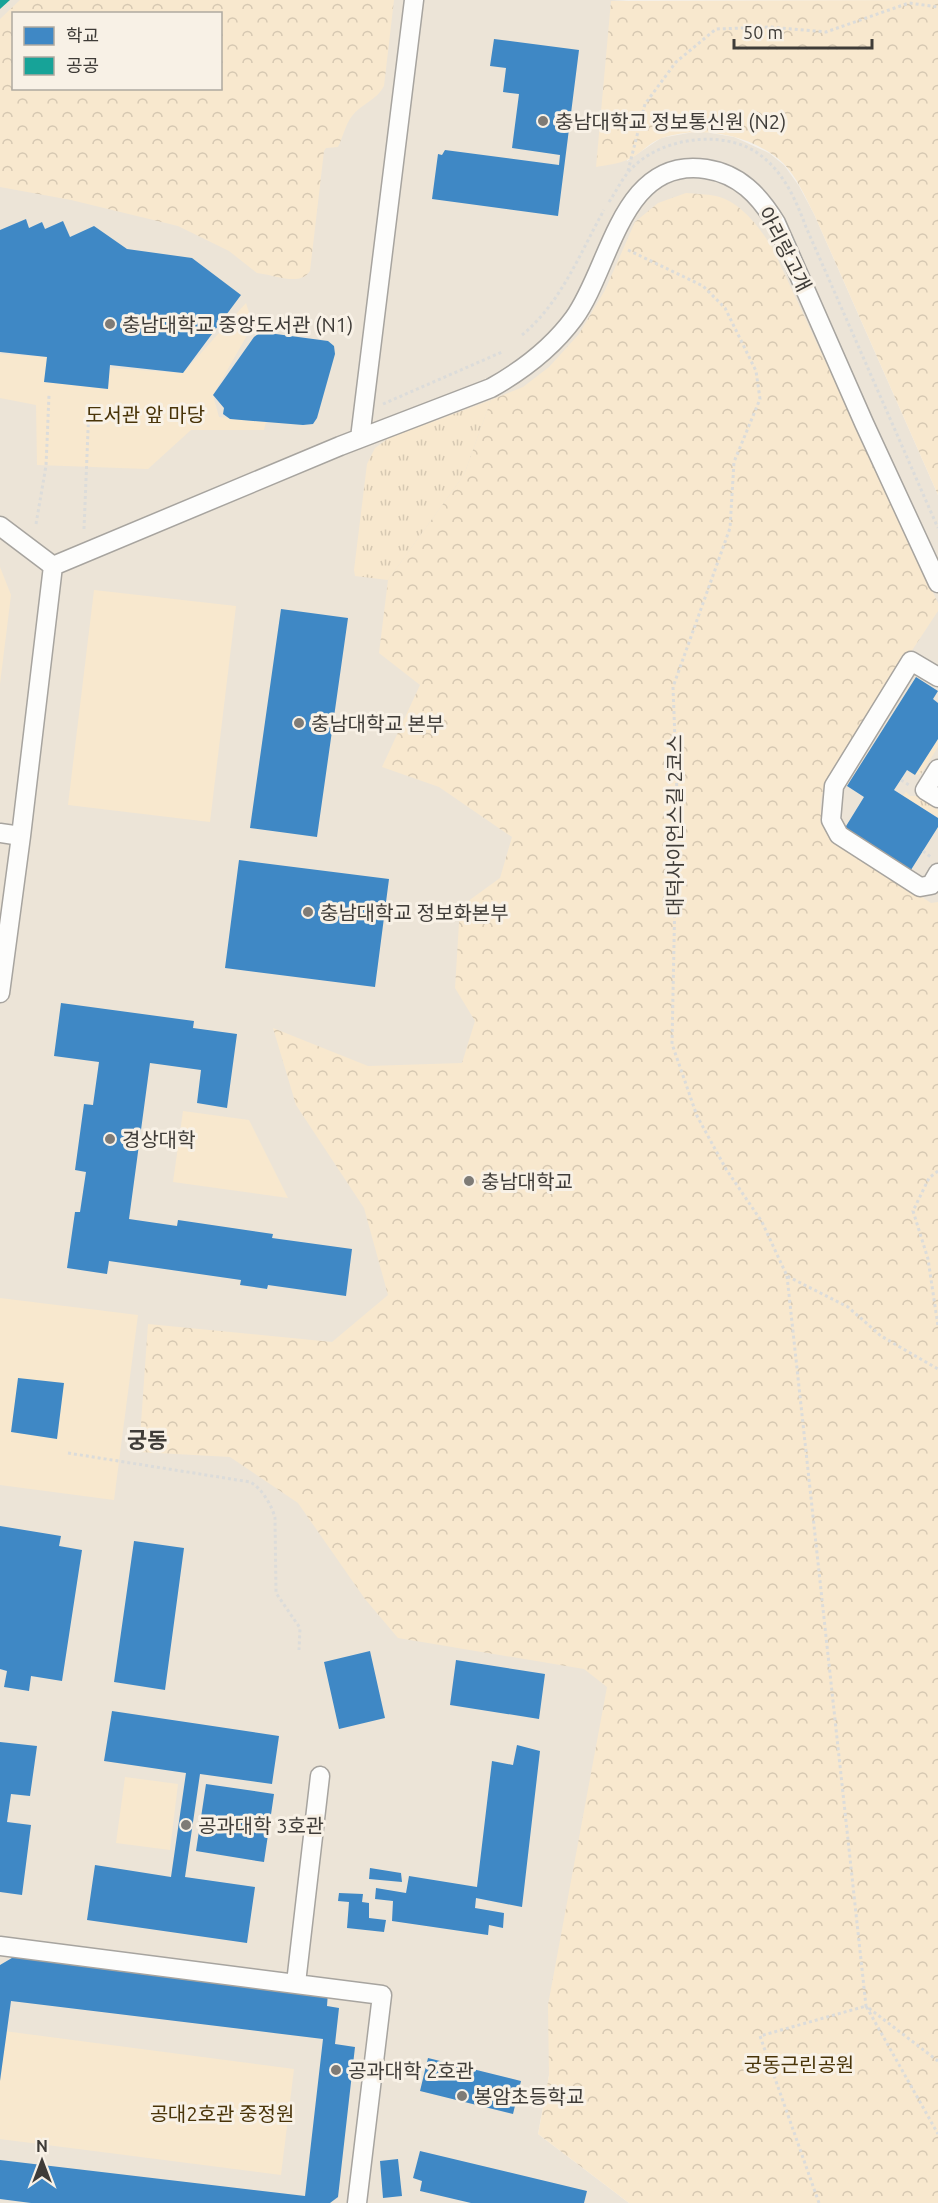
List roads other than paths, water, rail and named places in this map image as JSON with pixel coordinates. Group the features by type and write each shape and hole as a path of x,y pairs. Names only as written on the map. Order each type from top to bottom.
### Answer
{"street":[{"path":"360,438 414,0"},
{"name":"아리랑고개","path":"53,566 360,438 491,388 520,371 542,353 565,329 585,300 626,211 644,187 663,175 702,168 728,174 750,189 768,210 785,240 864,423 938,583"},
{"path":"0,526 53,566 0,993"},
{"path":"938,677 911,661 834,786 831,820 839,835 920,887 931,885 938,873"},
{"path":"938,769 925,790 938,798"},
{"path":"0,833 21,836"},
{"path":"296,1983 320,1776"},
{"path":"0,1946 382,1995 357,2203"}],"place":[{"name":"충남대학교 정보통신원 (N2)","path":"543,121"},
{"name":"충남대학교 중앙도서관 (N1)","path":"110,324"},
{"name":"충남대학교 본부","path":"299,723"},
{"name":"충남대학교 정보화본부","path":"308,912"},
{"name":"경상대학","path":"110,1139"},
{"name":"충남대학교","path":"469,1181"},
{"name":"공과대학 3호관","path":"186,1825"},
{"name":"공과대학 2호관","path":"336,2070"},
{"name":"봉암초등학교","path":"462,2096"}],"district":[{"name":"궁동","path":"147,1439"}],"park label":[{"name":"도서관 앞 마당","path":"145,414"},
{"name":"궁동근린공원","path":"799,2064"},
{"name":"공대2호관 중정원","path":"222,2113"}]}
